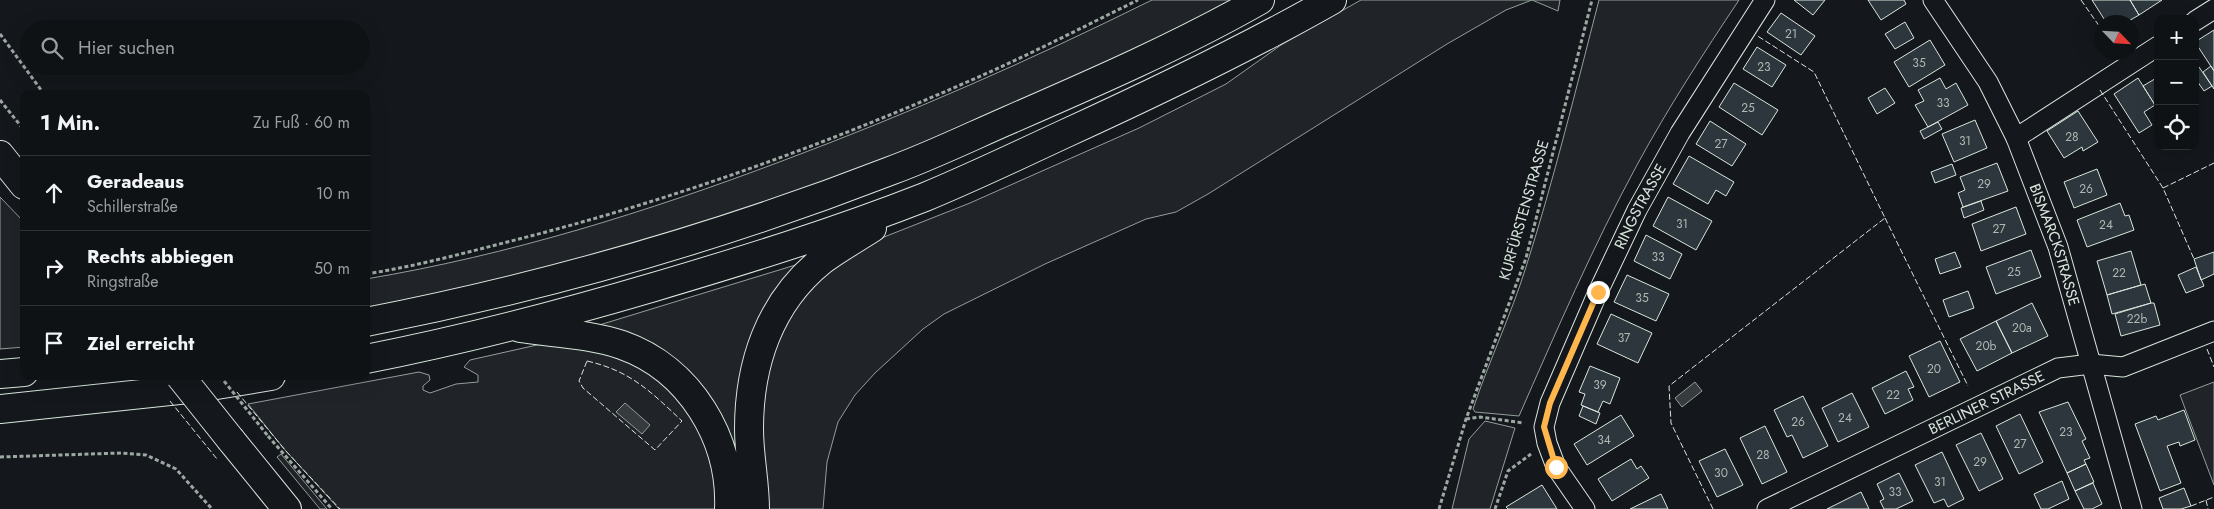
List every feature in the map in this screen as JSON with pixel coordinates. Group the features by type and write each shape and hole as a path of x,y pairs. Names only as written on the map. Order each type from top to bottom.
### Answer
{"main road":[{"path":"370,321 438,308 573,276 748,223 810,201 892,171 1122,71 1260,0"},
{"path":"370,358 590,306 826,233 925,196 1080,127 1211,66 1332,0"},
{"path":"0,155 20,180"},
{"path":"755,509 749,431 750,397 762,341 779,309 802,280 821,262 925,196"},
{"path":"509,326 598,339 622,345 648,358 679,381 697,401 720,444 729,493 729,509"},
{"path":"0,374 20,372"},
{"path":"183,380 287,509"},
{"path":"0,409 198,388 247,380"}],"street":[{"name":"RINGSTRASSE","path":"1546,435 1550,403 1598,292 1637,210 1680,133 1765,0"},
{"name":"BISMARCKSTRASSE","path":"1933,0 1988,82 2016,138 2058,247 2132,509"},
{"path":"2199,18 2214,9"},
{"path":"2016,138 2154,49"},
{"name":"BERLINER STRASSE","path":"1767,509 2058,368 2091,364 2123,367 2214,331"},
{"path":"1546,435 1556,467 1585,509"}],"path":[{"path":"370,273 405,268 578,224 702,186 842,134 968,82 1138,0"},
{"name":"KURFÜRSTENSTRASSE","path":"1439,509 1466,419 1526,258 1592,0"},
{"path":"0,34 20,61"},
{"path":"30,75 41,90"},
{"path":"0,100 20,125"},
{"path":"223,380 268,436 332,509"},
{"path":"1466,419 1480,417 1508,419 1546,435 1508,471 1495,509"},
{"path":"0,457 121,453 146,455 176,469 212,509"}],"shaded area":[{"path":"1152,0 1232,0 1086,73 1011,106 860,168 783,196 628,247 563,265 465,288 370,307 370,278 472,258 525,245 680,198 829,143 923,105 1061,44"},
{"path":"1361,0 1532,0 1506,10 1447,44 1208,194 1176,212 1146,219 1045,264 944,314 923,329 875,373 855,395 838,422 827,462 823,509 763,509 760,411 771,348 812,281 874,241 970,203 1139,128 1226,84 1281,45"},
{"path":"1532,0 1560,0 1558,11"},
{"path":"1599,0 1739,0 1673,102 1621,196 1575,289 1519,416 1475,412 1473,409 1520,285 1546,201"},
{"path":"0,197 20,218 20,347 0,349"},
{"path":"802,263 780,293 748,483 721,427 596,326"},
{"path":"551,344 609,350 673,387 708,440 720,509 339,509 285,450 248,404 419,372 429,375 430,380 423,386 423,390 430,393 456,384 478,382 478,375 464,367 470,360 537,345"},
{"path":"1695,382 1702,391 1682,407 1675,398"},
{"path":"2214,382 2214,485 2180,395"},
{"path":"625,403 650,425 642,434 616,412"},
{"path":"1485,421 1515,428 1490,509 1452,509 1469,439"},
{"path":"281,454 327,509 320,509 277,457"}],"building":[{"path":"1794,0 1825,0 1813,15"},
{"path":"1868,0 1904,0 1906,4 1881,20"},
{"path":"2092,0 2130,0 2139,15 2102,15"},
{"path":"2130,0 2162,0 2139,15"},
{"path":"1781,13 1815,36 1801,55 1767,32"},
{"path":"1905,22 1914,38 1895,49 1885,34"},
{"path":"2214,30 2214,71 2199,48 2199,39"},
{"path":"1930,40 1945,65 1909,87 1894,62"},
{"path":"1757,47 1786,65 1772,87 1743,69"},
{"path":"2211,66 2214,71 2214,89 2203,72"},
{"path":"2199,67 2212,86 2204,91 2199,84"},
{"path":"1940,78 1946,89 1956,83 1968,105 1928,127 1915,105 1924,101 1918,90"},
{"path":"2138,78 2154,103 2154,106 2144,112 2152,125 2139,133 2114,94"},
{"path":"2154,79 2154,103 2143,86"},
{"path":"1734,83 1778,110 1762,135 1719,107"},
{"path":"1885,88 1895,103 1877,114 1868,98"},
{"path":"2078,111 2098,142 2083,151 2082,147 2064,158 2047,131"},
{"path":"1975,120 1987,148 1954,162 1942,134"},
{"path":"1710,121 1746,144 1732,166 1696,144"},
{"path":"1938,122 1942,129 1924,139 1920,131"},
{"path":"1689,156 1734,182 1726,196 1716,190 1708,204 1673,184"},
{"path":"1997,163 2008,191 1963,207 1958,193 1965,190 1960,177"},
{"path":"1952,164 1956,175 1935,183 1931,172"},
{"path":"2097,169 2107,195 2074,208 2064,182"},
{"path":"1668,197 1712,221 1696,250 1653,226"},
{"path":"1981,201 1984,210 1964,218 1961,208"},
{"path":"2120,203 2125,216 2129,215 2134,230 2087,247 2077,220"},
{"path":"2016,207 2026,234 1981,251 1972,224"},
{"path":"1646,235 1682,254 1670,279 1634,261"},
{"path":"2031,250 2041,277 1996,294 1986,267"},
{"path":"2131,251 2141,285 2107,295 2097,261"},
{"path":"1955,252 1961,267 1940,274 1935,259"},
{"path":"2214,252 2214,274 2201,280 2194,259"},
{"path":"2196,267 2204,286 2186,293 2178,275"},
{"path":"1627,275 1669,294 1656,321 1614,302"},
{"path":"2145,284 2151,303 2112,314 2107,295"},
{"path":"1968,291 1974,308 1949,317 1943,300"},
{"path":"2032,303 2048,336 2012,353 1996,321"},
{"path":"2154,303 2160,325 2121,336 2115,314"},
{"path":"1611,314 1652,333 1638,363 1597,344"},
{"path":"1996,321 2012,353 1977,371 1960,339"},
{"path":"1940,341 1960,382 1929,397 1909,356"},
{"path":"1590,366 1620,378 1610,404 1603,401 1598,412 1581,405 1585,394 1579,392"},
{"path":"1906,371 1914,387 1908,389 1913,400 1885,414 1872,388"},
{"path":"1852,393 1869,427 1838,442 1822,408"},
{"path":"1803,396 1828,446 1803,458 1792,435 1787,437 1774,410"},
{"path":"2068,402 2086,439 2082,441 2090,458 2084,460 2086,464 2067,473 2039,412"},
{"path":"1583,406 1600,413 1596,424 1579,416"},
{"path":"2184,410 2195,440 2180,446 2179,442 2167,446 2181,483 2160,491 2135,424 2156,416 2158,420"},
{"path":"2020,414 2043,462 2019,474 1996,426"},
{"path":"1621,415 1634,436 1587,465 1574,444"},
{"path":"1765,426 1787,472 1762,484 1740,438"},
{"path":"1981,433 2003,479 1979,491 1956,445"},
{"path":"1725,449 1743,485 1717,497 1699,461"},
{"path":"1942,452 1964,499 1948,507 1944,499 1934,503 1915,465"},
{"path":"1631,459 1637,469 1641,466 1649,478 1612,501 1598,479"},
{"path":"2086,464 2094,482 2075,491 2067,473"},
{"path":"1899,473 1913,501 1896,509 1884,509 1880,501 1884,499 1877,484"},
{"path":"2062,481 2069,499 2048,509 2041,509 2034,494"},
{"path":"2093,483 2102,504 2092,509 2084,509 2075,491"},
{"path":"1542,485 1557,509 1508,509 1506,507"},
{"path":"2184,488 2191,506 2181,509 2163,509 2159,498"},
{"path":"1861,492 1869,509 1827,509"},
{"path":"1661,494 1668,509 1630,509"}],"fence":[{"path":"2081,0 2094,19"},
{"path":"1713,509 1671,423 1669,386 1885,218 1814,72 1756,35"},
{"path":"2100,90 2163,188 2194,259"},
{"path":"2163,188 2214,163"},
{"path":"1885,218 1968,386"},
{"path":"2207,349 2214,367"},
{"path":"587,361 602,365 628,377 650,392 682,421 655,450 583,388 579,381 587,361"},
{"path":"237,392 285,450 340,509"},
{"path":"170,401 217,459"},
{"path":"2191,506 2214,497"},
{"path":"2206,500 2208,509"}],"route":[{"path":"1556,467 1547,443 1544,427 1550,403 1598,292"}]}
